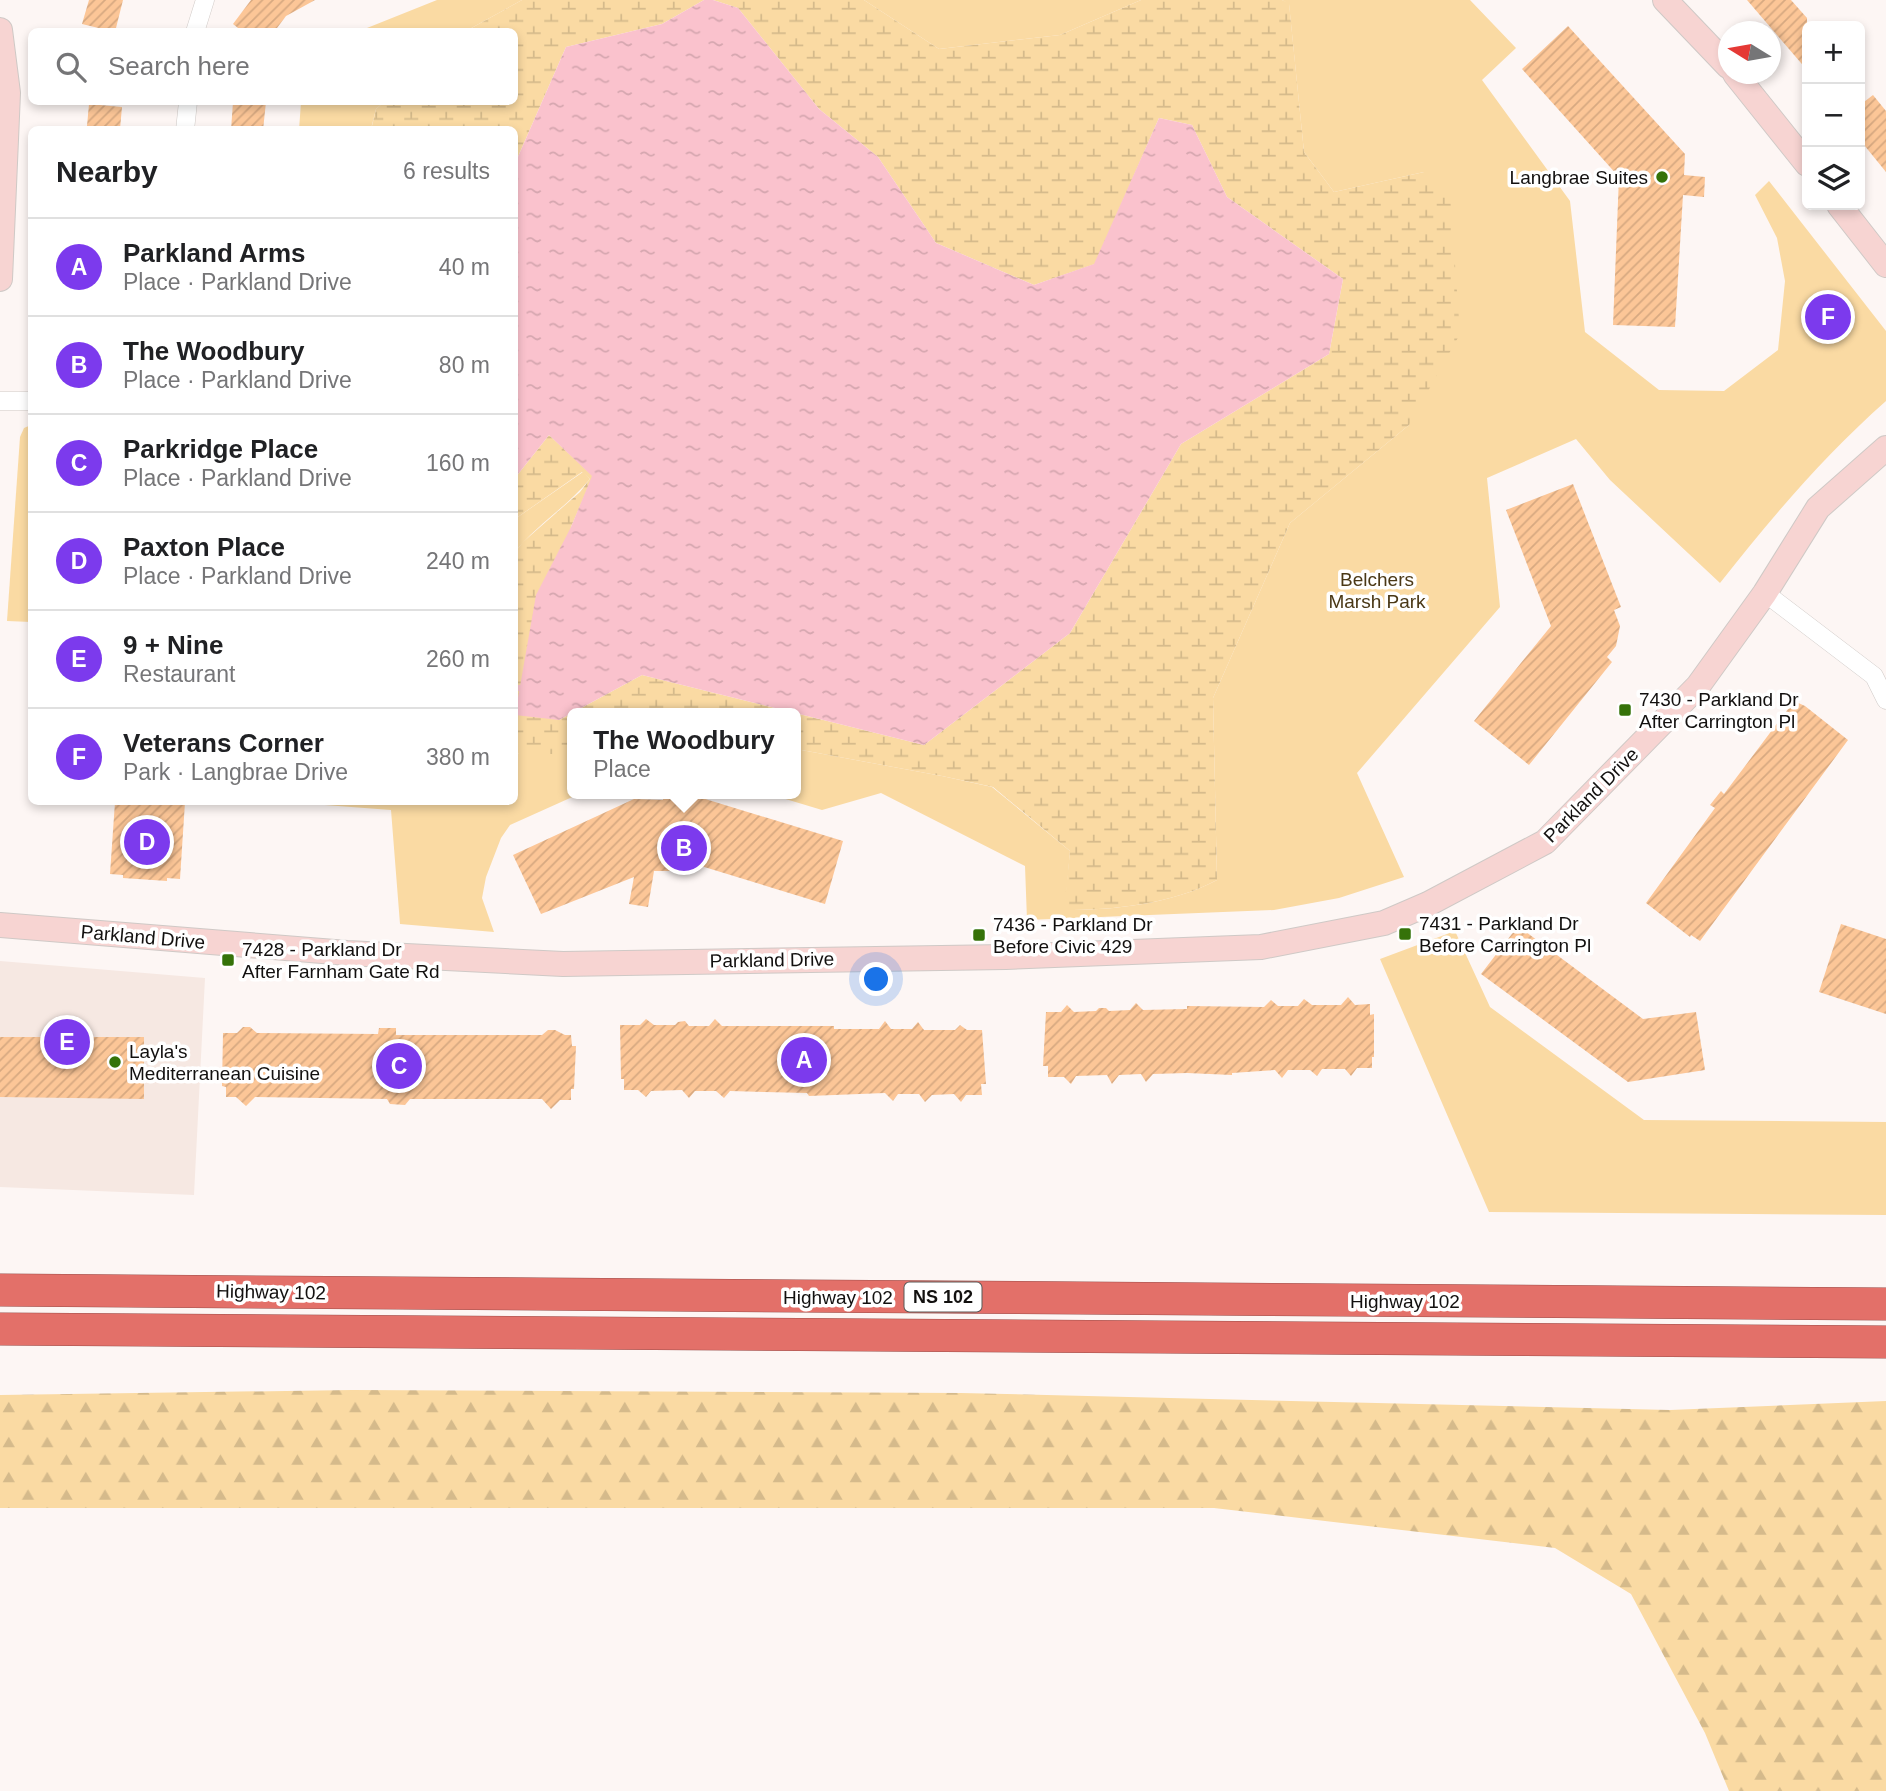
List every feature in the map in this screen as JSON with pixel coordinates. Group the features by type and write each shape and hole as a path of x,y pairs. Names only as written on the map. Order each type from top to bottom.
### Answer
{"highway":[{"name":"Highway 102","path":"0,1290 1886,1304"},
{"name":"Highway 102","path":"0,1329 1886,1342"}],"street":[{"path":"196,28 205,0"},
{"path":"1665,0 1718,56"},
{"path":"0,30 8,93 0,279"},
{"path":"1743,84 1802,158"},
{"path":"185,126 188,105"},
{"path":"1843,210 1886,265"},
{"path":"0,401 28,401"},
{"name":"Parkland Drive","path":"0,925 347,953 563,964 1006,957 1261,947 1384,923 1428,904 1545,842 1698,686 1765,593 1818,508 1886,448"},
{"path":"1765,593 1874,676 1886,700"}],"shaded area":[{"path":"0,961 205,978 194,1195 0,1187"}],"green space":[{"path":"437,0 522,0 471,28 367,28"},
{"path":"522,0 704,0 662,24 566,47 518,157 518,126 372,126 376,109 381,105 518,105 518,28 471,28"},
{"path":"713,0 864,0 939,49 1060,35 1141,0 1282,0 1289,3 1304,152 1334,192 1424,172 1450,193 1460,334 1409,425 1290,523 1213,698 1217,880 1181,895 1143,904 1064,910 1070,851 993,787 801,750 801,714 924,745 1070,633 1181,444 1329,354 1343,279 1227,197 1192,125 1159,118 1095,264 1034,285 936,243 878,157 819,109 738,8"},
{"path":"864,0 1141,0 1060,35 939,49"},
{"name":"Belchers Marsh Park","path":"1282,0 1470,0 1516,48 1482,80 1570,201 1585,332 1659,390 1724,391 1778,350 1785,281 1777,238 1755,195 1769,181 1886,331 1886,401 1799,488 1720,583 1610,480 1576,439 1487,478 1500,607 1357,773 1404,877 1339,898 1274,910 1027,920 1025,866 881,793 822,810 786,799 801,799 801,750 992,787 1070,851 1065,910 1143,904 1181,895 1217,880 1213,698 1290,523 1409,425 1424,172 1334,192 1304,152 1289,4"},
{"path":"301,105 381,105 376,109 372,126 299,126"},
{"path":"28,426 28,622 7,621 20,437 24,428"},
{"path":"549,435 593,476 571,527 559,720 567,716 567,754 518,753 518,548 580,492 590,479 582,472 518,517 518,474"},
{"path":"583,472 590,479 518,549 518,517"},
{"path":"642,675 775,708 581,708"},
{"path":"518,753 567,754 568,799 510,825 501,838 486,877 482,898 494,932 400,924 391,810 325,805 518,805"},
{"path":"1455,931 1490,1007 1644,1120 1886,1122 1886,1215 1489,1212 1380,959"},
{"path":"352,1390 961,1393 1670,1410 1886,1401 1886,1791 1729,1791 1705,1733 1631,1594 1555,1548 1214,1508 0,1508 0,1395"}],"water":[{"path":"704,0 738,8 819,109 878,157 936,243 1034,285 1094,264 1159,118 1192,125 1227,197 1343,279 1329,354 1181,444 1070,633 924,745 801,714 801,708 775,708 642,675 581,708 567,708 567,716 559,720 518,715 518,698 536,595 571,527 592,476 549,435 518,474 518,157 566,47 662,24"}],"building":[{"path":"89,0 123,0 116,28 82,24"},
{"path":"251,0 315,0 286,16 277,28 238,28 233,24"},
{"path":"1747,0 1791,0 1807,18 1807,21 1802,21 1802,64 1781,40 1781,21 1765,21"},
{"name":"Langbrae Suites","path":"1568,26 1685,154 1684,175 1705,177 1704,197 1683,195 1675,327 1613,325 1619,177 1522,69"},
{"path":"1873,95 1886,111 1886,172 1865,146 1865,101"},
{"path":"89,105 122,107 120,126 87,126"},
{"path":"233,105 266,105 263,126 231,126"},
{"path":"1573,484 1621,607 1614,610 1620,626 1616,646 1607,657 1612,662 1529,765 1474,721 1551,626 1506,510"},
{"path":"1794,701 1805,706 1848,740 1700,941 1691,935 1690,937 1646,903 1715,808 1710,805 1721,791 1724,794"},
{"path":"634,799 705,799 843,841 825,904 701,866 681,865 676,871 654,871 648,907 629,904 634,877 541,914 513,855"},
{"path":"115,805 185,805 180,879 167,878 167,881 123,878 123,875 110,874"},
{"path":"1841,924 1886,939 1886,1014 1819,992"},
{"path":"1518,926 1643,1019 1696,1012 1705,1070 1628,1082 1481,974"},
{"path":"1348,997 1355,1005 1370,1004 1370,1015 1374,1014 1372,1068 1357,1068 1351,1076 1345,1069 1322,1069 1317,1076 1310,1070 1288,1070 1282,1078 1275,1070 1232,1075 1153,1074 1146,1082 1141,1074 1119,1075 1112,1084 1107,1075 1076,1076 1071,1084 1064,1077 1048,1077 1048,1066 1043,1066 1046,1012 1061,1012 1067,1005 1074,1012 1096,1011 1099,1008 1109,1011 1130,1010 1136,1003 1143,1010 1187,1009 1187,1006 1264,1007 1271,1000 1278,1006 1298,1006 1304,999 1312,1005 1341,1005"},
{"path":"646,1019 654,1025 675,1025 685,1021 689,1026 709,1026 715,1019 722,1026 834,1026 834,1029 879,1029 885,1021 891,1029 912,1029 918,1022 924,1030 955,1030 960,1025 967,1030 982,1030 986,1084 981,1084 982,1095 966,1095 961,1102 954,1094 932,1095 925,1102 919,1094 898,1094 893,1101 885,1093 809,1096 807,1093 730,1091 724,1098 716,1091 695,1091 689,1098 682,1090 651,1091 646,1097 638,1090 624,1090 624,1079 621,1079 620,1025 640,1025"},
{"path":"243,1027 250,1027 257,1033 378,1034 379,1028 396,1028 396,1035 542,1035 548,1030 555,1030 571,1035 572,1046 576,1046 574,1089 571,1089 571,1100 560,1100 551,1109 542,1099 410,1099 405,1105 390,1104 387,1099 255,1097 246,1106 236,1097 226,1097 226,1087 222,1086 223,1033 237,1033"},
{"path":"0,1037 144,1037 144,1099 0,1097"}],"place":[{"name":"Langbrae Suites","path":"1662,177"},
{"name":"Veterans Corner","path":"1828,317"},
{"name":"7430 - Parkland Dr After Carrington Pl","path":"1625,710"},
{"name":"Paxton Place","path":"147,842"},
{"name":"The Woodbury","path":"684,848"},
{"name":"7431 - Parkland Dr Before Carrington Pl","path":"1405,934"},
{"name":"7436 - Parkland Dr Before Civic 429","path":"979,935"},
{"name":"7428 - Parkland Dr After Farnham Gate Rd","path":"228,960"},
{"name":"9 + Nine","path":"67,1042"},
{"name":"Parkland Arms","path":"804,1060"},
{"name":"Layla's Mediterranean Cuisine","path":"115,1062"},
{"name":"Parkridge Place","path":"399,1066"}]}
